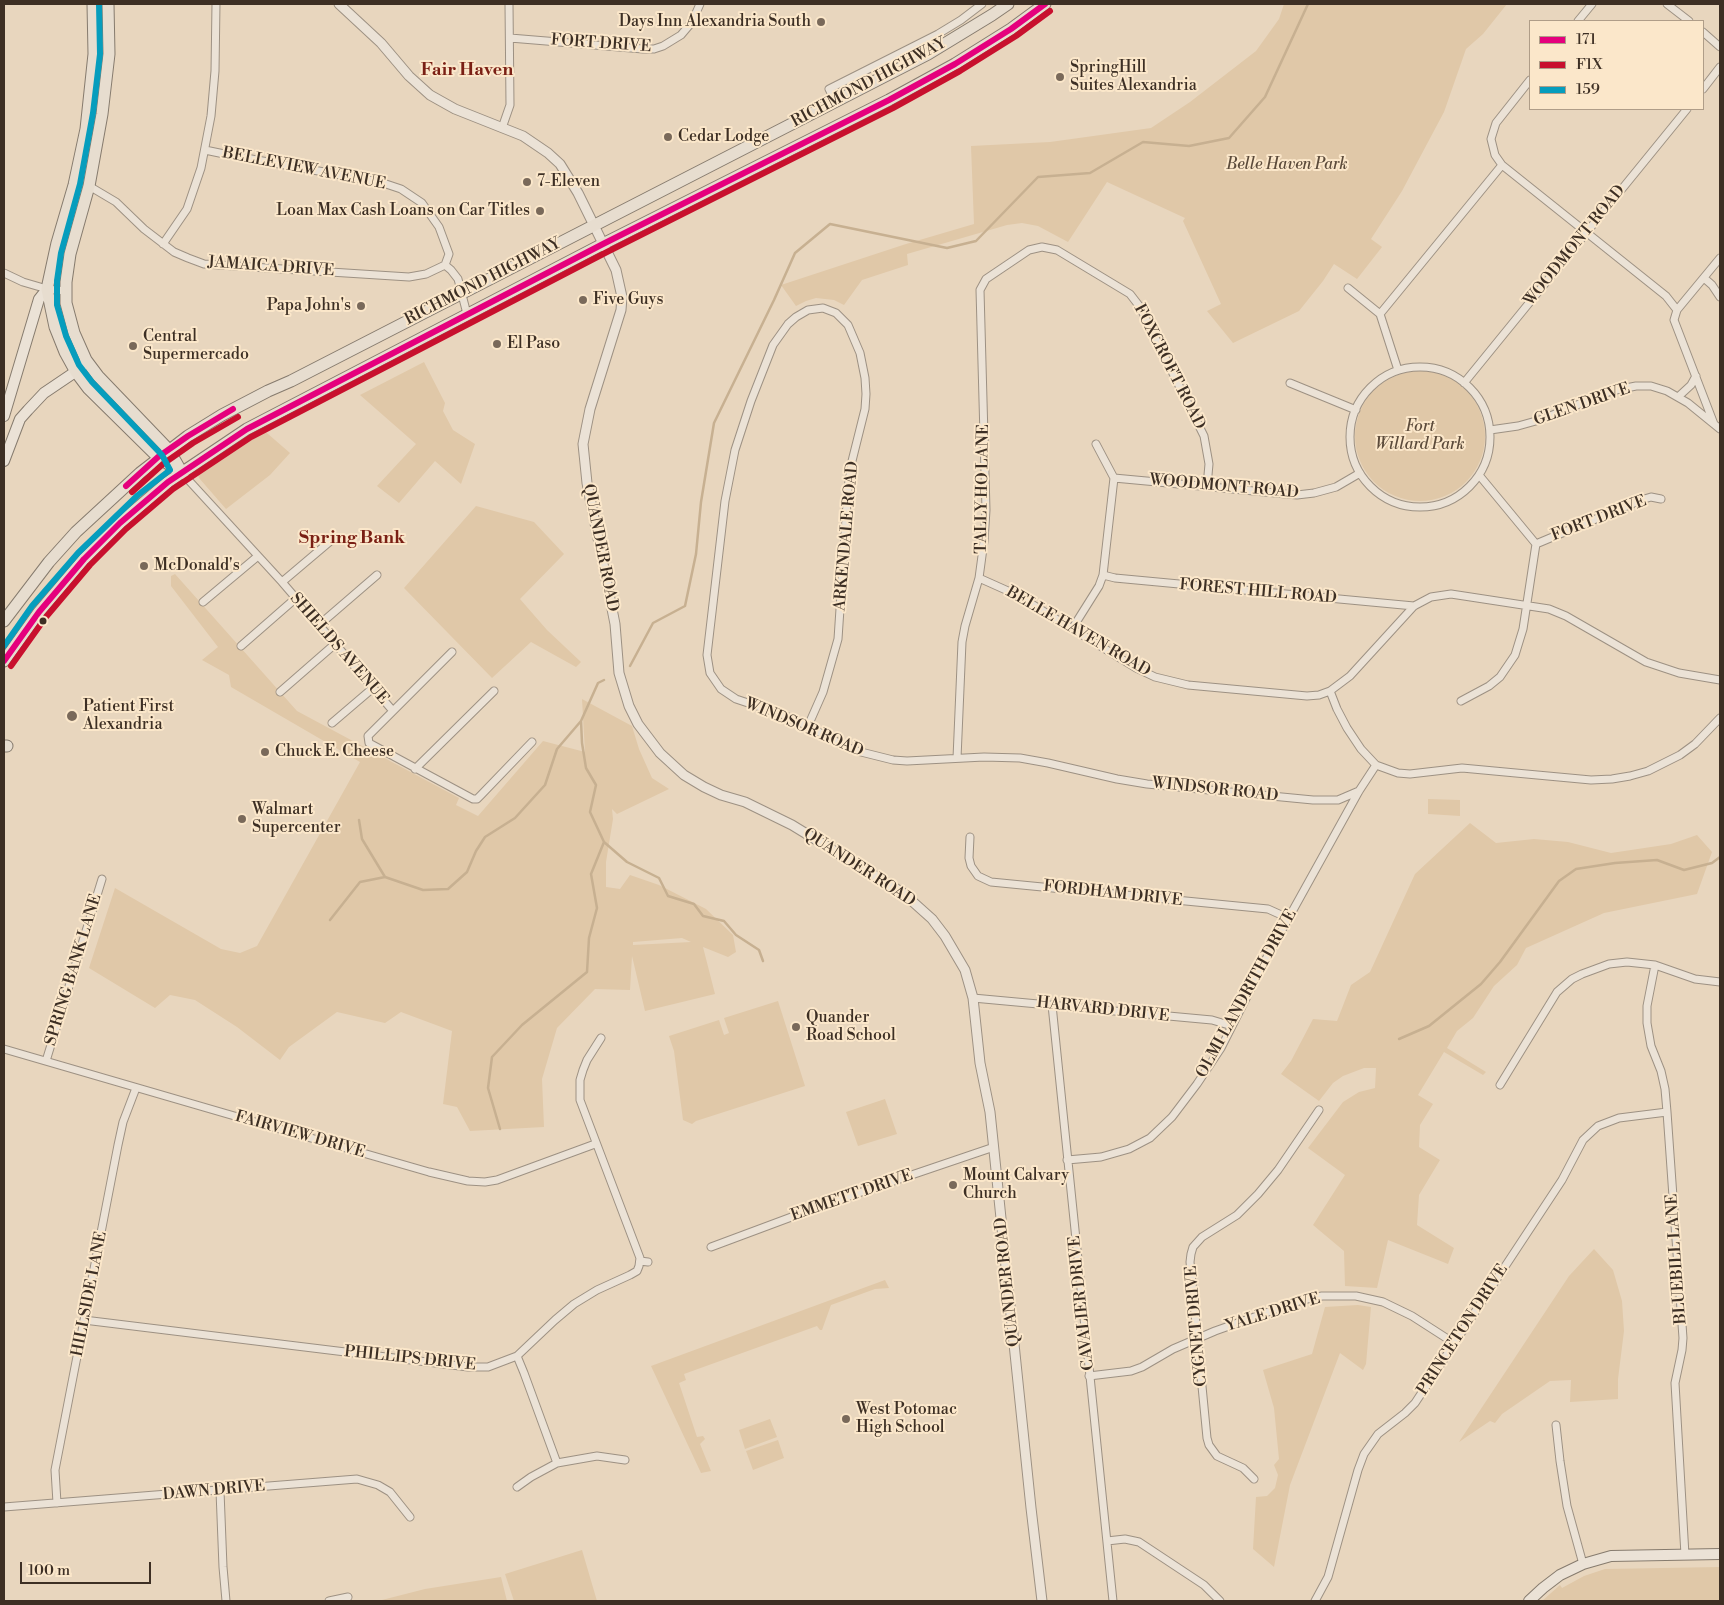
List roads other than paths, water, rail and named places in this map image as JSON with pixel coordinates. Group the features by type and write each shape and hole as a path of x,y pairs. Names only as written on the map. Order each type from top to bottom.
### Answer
{"main road":[{"path":"93,4 94,54 86,130 47,289 55,327 65,352 76,372 88,388 158,457 182,473"},
{"path":"108,4 109,54 102,114 89,186 70,254 66,292 69,318 86,360 98,376 169,450 182,473"},
{"name":"RICHMOND HIGHWAY","path":"4,621 40,573 76,532 158,457 222,415 928,54 1008,4"},
{"name":"RICHMOND HIGHWAY","path":"4,661 7,648 84,559 144,501 168,482 247,429 603,244 889,100 947,68 1011,29 1045,4"},
{"path":"4,416 39,299 47,289"},
{"path":"4,461 20,419 44,393 76,372 86,360"},
{"path":"1528,1601 1552,1580 1583,1564 1611,1556 1720,1554"}],"street":[{"path":"163,244 187,209 196,187 205,150 216,72 216,4"},
{"name":"QUANDER ROAD","path":"339,4 374,36 409,76 430,95 455,109 533,142 560,164 574,186 616,270 620,282 622,303 615,333 590,409 583,444 587,483 615,624 619,673 629,706 638,724 667,761 684,775 721,795 745,802 792,825 904,893 918,905 946,936 969,982 973,998 980,1063 990,1112 1042,1601"},
{"path":"502,128 510,105 509,4"},
{"name":"FORT DRIVE","path":"510,38 654,49 681,35 692,22 700,4"},
{"path":"835,101 829,89 938,34 982,4"},
{"path":"1579,20 1592,4"},
{"path":"1667,4 1688,20"},
{"path":"1704,33 1720,46"},
{"path":"1704,88 1720,67"},
{"path":"1529,81 1496,123 1492,131 1492,146 1495,155 1502,165 1666,296 1677,310"},
{"name":"WOODMONT ROAD","path":"1464,383 1686,110"},
{"name":"BELLEVIEW AVENUE","path":"205,150 229,156 380,182 401,189 422,203 440,227 449,254 445,265"},
{"path":"1380,314 1502,165"},
{"name":"JAMAICA DRIVE","path":"89,186 116,202 163,244 188,258 204,264 409,276 426,274 445,265"},
{"name":"FOXCROFT ROAD","path":"1011,262 1036,247 1051,248 1130,294 1140,308 1204,436 1209,464 1207,486"},
{"path":"1714,424 1674,320 1677,310 1720,258"},
{"name":"TALLY HO LANE","path":"957,758 962,642 979,578 986,510 980,290 986,279 1011,262"},
{"path":"445,265 456,276 468,314"},
{"path":"4,273 24,282 66,292"},
{"path":"1704,278 1712,285 1720,297"},
{"path":"1348,288 1380,314 1398,370"},
{"name":"WINDSOR ROAD","path":"842,318 829,309 823,308 808,310 788,324 769,353 746,414 725,501 707,654 710,672 721,689 736,699 784,715 808,726 853,750 880,757 907,761 957,758 1020,758 1147,784 1313,800 1338,800 1359,791"},
{"name":"ARKENDALE ROAD","path":"808,726 823,692 838,639 848,488 852,461 865,409 865,378 862,360 854,339 842,318"},
{"path":"1432,368 1449,374 1471,388 1485,411 1490,430 1487,457 1479,475 1469,487 1452,500 1436,505 1413,508 1383,496 1372,488 1360,473 1352,456 1350,443 1351,426 1356,410 1372,387 1381,379 1398,370 1432,368"},
{"path":"1678,397 1691,385 1696,376"},
{"path":"1290,383 1356,410"},
{"name":"GLEN DRIVE","path":"1490,430 1518,426 1543,419 1628,386 1651,386 1668,391 1720,429"},
{"path":"1072,629 1099,586 1103,575 1114,478 1096,444"},
{"name":"SHIELDS AVENUE","path":"182,473 282,582 393,711 368,736 370,744 467,797 476,799 532,742"},
{"name":"WOODMONT ROAD","path":"1114,478 1287,494 1314,494 1336,487 1360,473"},
{"name":"FORT DRIVE","path":"1479,475 1536,544 1641,500 1651,497 1661,499"},
{"path":"282,582 334,538"},
{"path":"1461,701 1489,686 1508,666 1521,641 1536,544"},
{"path":"203,602 258,556"},
{"name":"FOREST HILL ROAD","path":"1103,575 1134,580 1414,606"},
{"path":"319,626 378,576"},
{"name":"BELLE HAVEN ROAD","path":"979,578 1016,595 1136,668 1156,677 1175,682 1307,696 1319,695 1330,691 1350,676 1414,606 1431,597 1452,594 1549,609 1566,616 1630,654 1660,668 1696,677 1720,680"},
{"path":"241,646 296,598"},
{"path":"280,692 336,644"},
{"path":"393,711 452,652"},
{"path":"332,723 374,688"},
{"path":"1330,691 1347,728 1361,749 1376,765 1398,773 1410,774 1462,768 1591,780 1612,779 1648,771 1665,764 1695,744 1720,718"},
{"path":"415,769 494,692"},
{"name":"OLMI LANDRITH DRIVE","path":"1067,1160 1101,1157 1118,1153 1137,1145 1157,1132 1172,1117 1197,1084 1220,1048 1267,956 1359,791 1376,765"},
{"name":"FORDHAM DRIVE","path":"970,837 969,858 971,866 978,876 991,882 1268,910 1288,918"},
{"name":"SPRING BANK LANE","path":"46,1062 102,879"},
{"path":"1500,1085 1551,1001 1563,986 1582,974 1609,964 1627,962 1655,965 1695,979 1720,982"},
{"name":"BLUEBILL LANE","path":"1655,965 1647,1006 1647,1023 1651,1046 1661,1071 1667,1112 1683,1338 1675,1383 1685,1555"},
{"name":"HARVARD DRIVE","path":"973,998 1212,1020 1232,1026"},
{"name":"CAVALIER DRIVE","path":"1052,1005 1113,1601"},
{"path":"601,1038 587,1060 580,1080 580,1100 640,1261 648,1262"},
{"name":"FAIRVIEW DRIVE","path":"4,1049 429,1172 468,1181 485,1182 497,1180 595,1144"},
{"name":"HILLSIDE LANE","path":"57,1503 55,1470 118,1145 136,1088"},
{"name":"CYGNET DRIVE","path":"1254,1479 1243,1468 1217,1456 1209,1445 1190,1262 1193,1247 1202,1237 1237,1215 1258,1194 1278,1170 1320,1110"},
{"name":"PRINCETON DRIVE","path":"1315,1601 1324,1588 1328,1577 1364,1454 1378,1434 1405,1414 1415,1403 1562,1180 1583,1140 1598,1126 1619,1118 1667,1112"},
{"name":"EMMETT DRIVE","path":"712,1247 829,1203 994,1147"},
{"name":"PHILLIPS DRIVE","path":"84,1320 468,1367 488,1366 517,1356 574,1304 637,1271 640,1261"},
{"name":"YALE DRIVE","path":"1089,1376 1131,1371 1197,1338 1302,1300 1322,1296 1342,1295 1370,1298 1395,1307 1454,1343"},
{"path":"517,1356 556,1463"},
{"path":"1556,1425 1568,1506 1583,1564"},
{"path":"517,1487 556,1463 597,1456 626,1460"},
{"name":"DAWN DRIVE","path":"4,1507 357,1479 368,1481 390,1492 410,1517"},
{"path":"220,1491 226,1601"},
{"path":"1106,1541 1125,1539 1139,1542 1196,1578 1220,1601"},
{"path":"329,1601 348,1597"}],"waterway":[{"path":"630,666 653,623 685,606 696,554 701,502 714,423 795,253 830,224 947,248 976,241 1038,177 1090,173 1143,142 1189,146 1229,138 1265,97 1308,4"},
{"path":"500,1129 488,1088 492,1057 522,1025 587,972 589,938 597,908 591,874 604,842 590,812 596,785 586,768 581,721 598,683 604,680"},
{"path":"359,820 362,839 385,877 423,890 448,889 467,872 476,851 485,837 515,818 545,785 557,749 581,721"},
{"path":"604,842 627,862 659,878 668,896 694,904 703,916 724,921 736,935 759,950 763,961"},
{"path":"1399,1039 1429,1026 1481,984 1500,962 1559,881 1576,869 1615,863 1657,860 1684,870 1712,863 1720,857"},
{"path":"330,920 360,882 385,877"}],"place":[{"name":"Days Inn Alexandria South","path":"821,22"},
{"name":"SpringHill Suites Alexandria","path":"1060,77"},
{"name":"Cedar Lodge","path":"668,137"},
{"name":"7-Eleven","path":"527,182"},
{"name":"Loan Max Cash Loans on Car Titles","path":"540,211"},
{"name":"Five Guys","path":"583,300"},
{"name":"Papa John's","path":"361,306"},
{"name":"El Paso","path":"497,344"},
{"name":"Central Supermercado","path":"133,346"},
{"name":"McDonald's","path":"144,566"},
{"name":"Patient First Alexandria","path":"72,716"},
{"name":"Chuck E. Cheese","path":"265,752"},
{"name":"Walmart Supercenter","path":"242,819"},
{"name":"Quander Road School","path":"796,1027"},
{"name":"Mount Calvary Church","path":"953,1185"},
{"name":"West Potomac High School","path":"846,1419"}],"district":[{"name":"Fair Haven","path":"467,71"},
{"name":"Spring Bank","path":"352,539"}],"park label":[{"name":"Belle Haven Park","path":"1287,165"},
{"name":"Fort Willard Park","path":"1420,436"}]}
